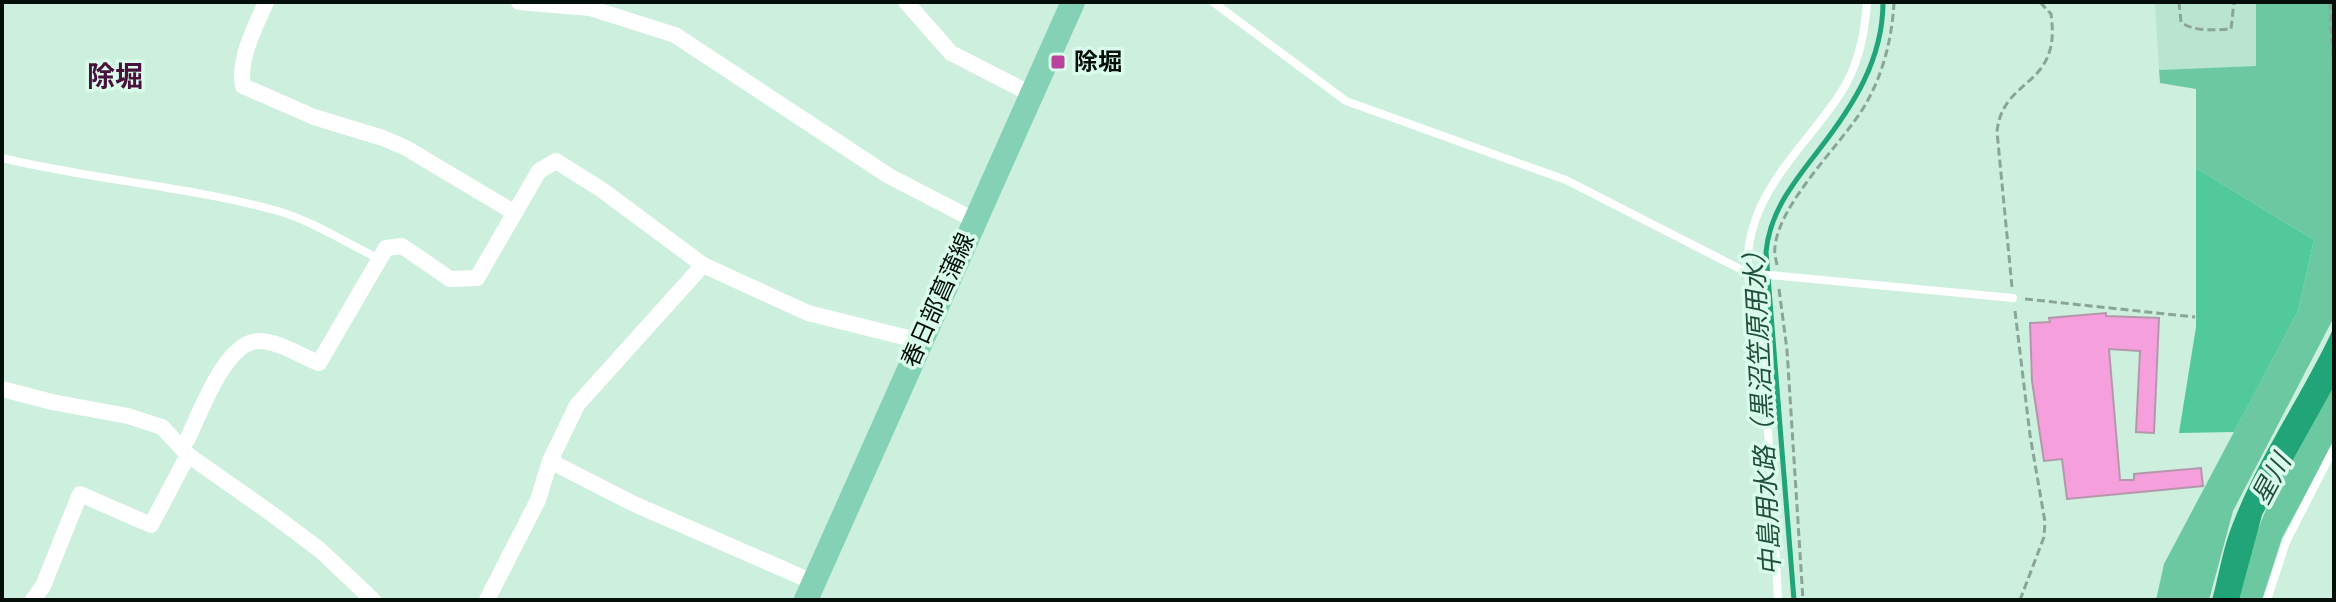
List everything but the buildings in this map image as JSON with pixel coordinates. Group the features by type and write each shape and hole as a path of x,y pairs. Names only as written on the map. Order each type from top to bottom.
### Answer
{"main road":[{"name":"春日部菖蒲線","path":"809,591 1073,2"}],"street":[{"path":"266,2 252,33 241,74 243,86 314,117 406,148 515,213"},
{"path":"519,2 590,8 675,35 889,176 974,220"},
{"path":"906,2 951,53 1031,94"},
{"path":"33,600 43,586 80,494 151,525 219,374 243,345 263,341 319,363 377,258 386,248 402,246 450,279 477,278 539,171 556,161 602,190 703,265 808,313 920,341"},
{"path":"487,600 538,500 550,461 577,405 703,265"},
{"path":"2,389 128,416 162,427 185,451 320,550 373,600"},
{"path":"550,461 809,591"}],"lane":[{"path":"1213,2 1346,101 1566,180 1751,273 1775,271 2013,298"},
{"path":"1778,600 1762,358 1749,244 1757,214 1769,189 1841,93 1860,49 1867,2"},
{"path":"2,158 61,172 206,195 280,212 377,258"},
{"path":"2267,600 2286,542 2334,448"}],"path":[{"path":"1775,271 1775,246 1791,206 1863,109 1876,84 1893,28 1894,2"},
{"path":"2020,600 2044,537 2045,522 2030,435 2013,298 1997,132 2002,108 2042,69 2049,57 2052,46 2051,14 2040,2"},
{"path":"2179,2 2181,22 2188,28 2223,29 2231,29 2234,2"},
{"path":"2330,2 2334,83"},
{"path":"1778,283 1787,350 1803,600"},
{"path":"2013,298 2195,317"}],"shaded area":[{"path":"2155,2 2256,2 2256,66 2159,70"},
{"path":"2256,2 2334,2 2334,317 2233,511 2209,600 2156,600 2164,564 2298,311 2314,240 2196,168 2196,89 2160,83 2159,70 2256,66"},
{"path":"2196,168 2314,240 2298,311 2234,432 2179,433 2196,327"},
{"path":"2334,382 2334,441 2282,538 2262,600 2236,600 2243,571 2264,515 2290,460"}],"water":[{"name":"星川","path":"2334,327 2334,386 2262,515 2239,600 2212,600 2226,542 2244,498"}],"waterway":[{"name":"中島用水路（黒沼笠原用水）","path":"1794,600 1766,252 1768,237 1784,198 1843,117 1864,81 1878,43 1883,2"}],"place":[{"name":"除堀","path":"1058,62"}],"district":[{"name":"除堀","path":"115,76"}]}
